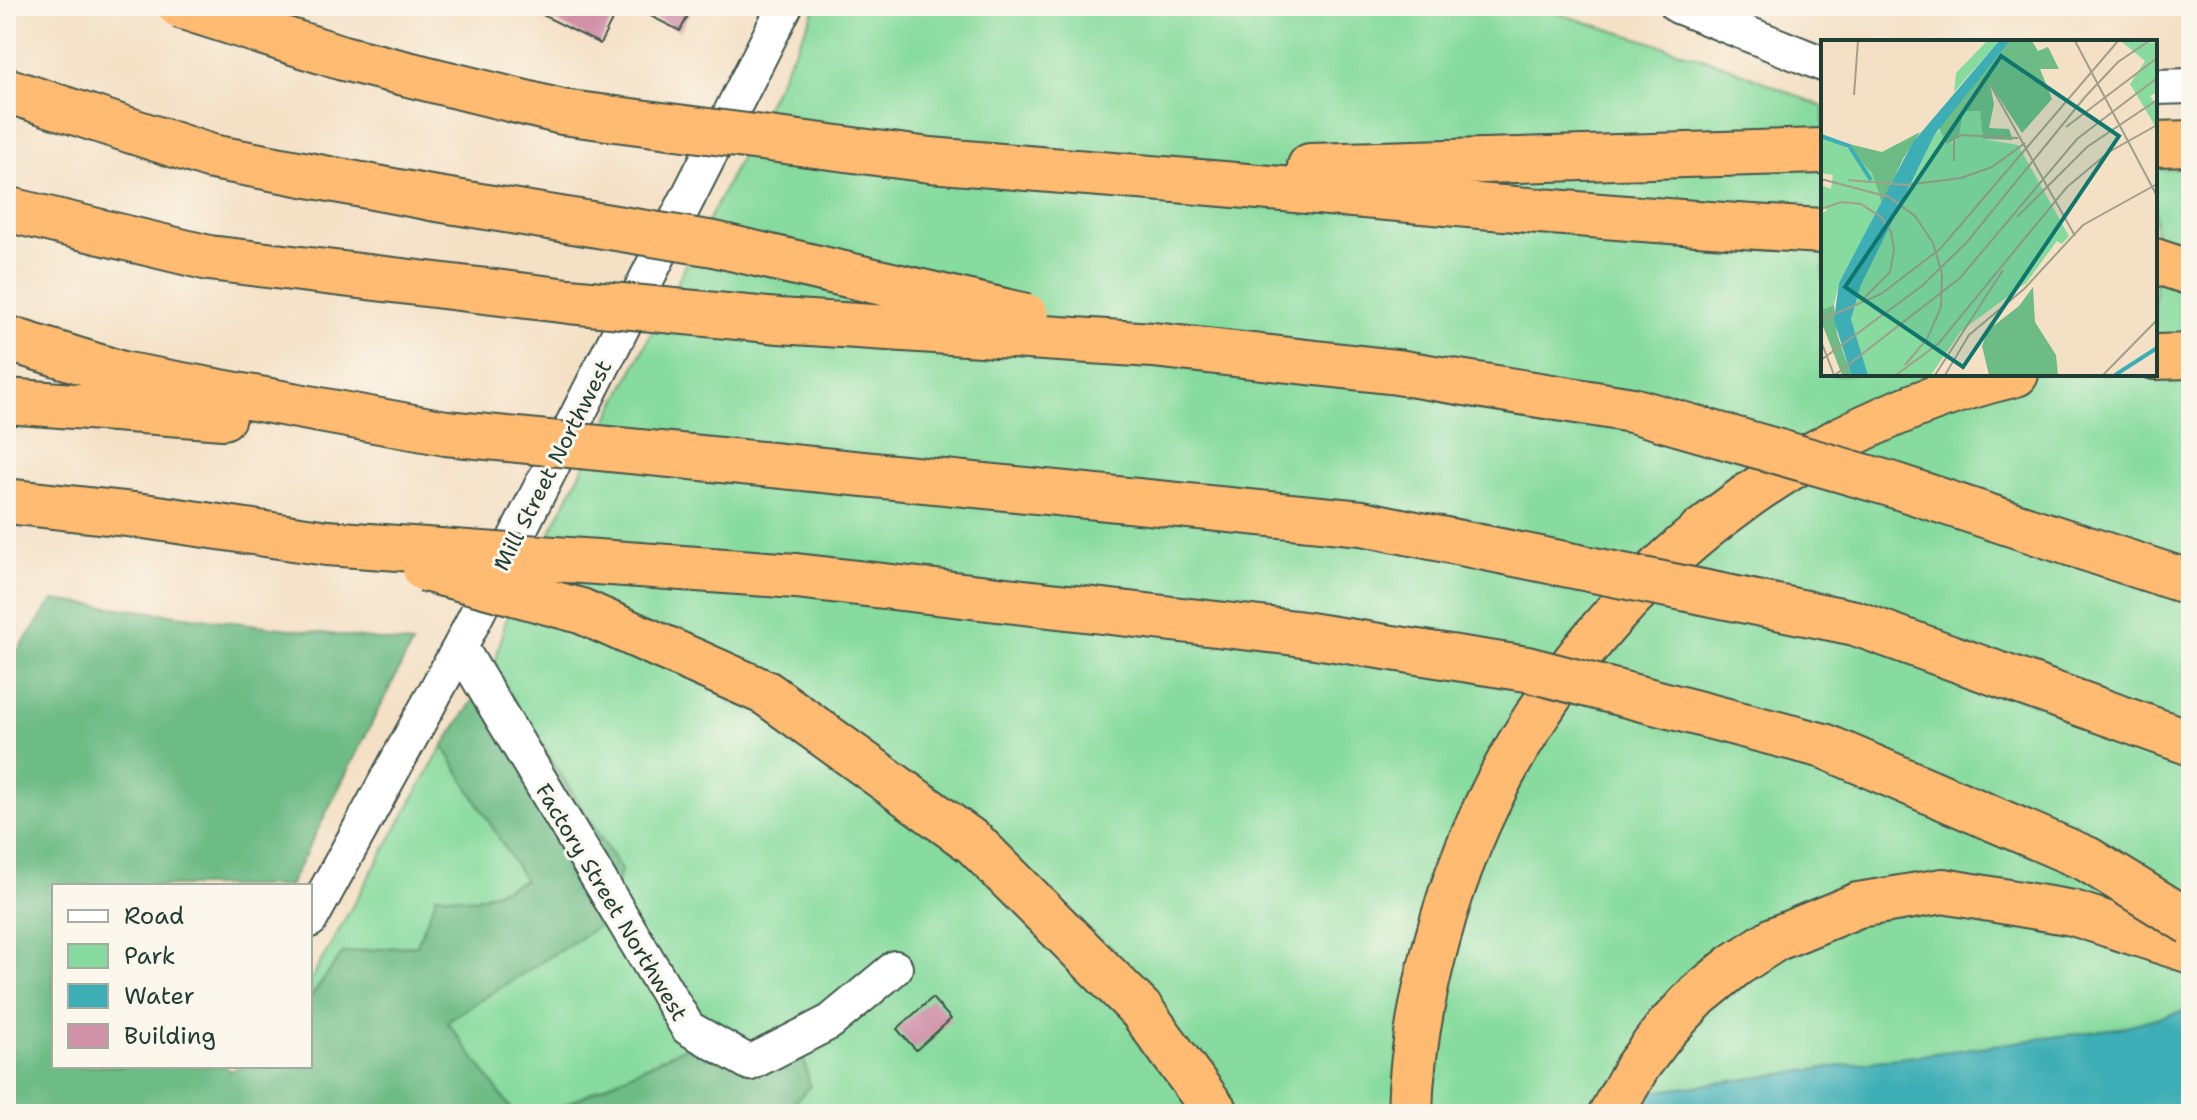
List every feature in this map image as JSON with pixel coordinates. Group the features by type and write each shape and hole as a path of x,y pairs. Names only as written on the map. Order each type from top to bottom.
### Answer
{"highway":[{"path":"180,6 343,58 562,112 930,160 1324,191 1622,220 1821,231"},
{"path":"6,90 212,157 431,198 714,244 1153,345"},
{"path":"2157,144 2191,143"},
{"path":"1075,172 1821,151"},
{"path":"6,209 209,258 569,301 779,321 1153,345 1397,372 1632,410 1887,483 2191,583"},
{"path":"2157,262 2191,273"},
{"path":"6,338 122,374 446,433"},
{"path":"2157,357 2191,356"},
{"path":"1410,1114 1427,977 1465,854 1521,739 1596,634 1686,543 1790,467 1904,409 2010,376"},
{"path":"6,401 446,433 1362,523 1855,623 2191,743"},
{"path":"6,501 144,516 327,543 796,576 1296,633 1527,669 1824,746 2087,859 2191,923"},
{"path":"327,543 581,611 766,693 974,843 1141,1010 1217,1114"},
{"path":"1611,1114 1637,1067 1666,1029 1698,995 1735,965 1775,939 1858,905 1943,891 2073,913 2191,951"}],"street":[{"name":"Mill Street Northwest","path":"312,916 460,647 785,6"},
{"path":"1678,6 1821,63"},
{"path":"2157,87 2191,86"},
{"name":"Factory Street Northwest","path":"460,647 688,1028 750,1063 830,1022 895,968"}],"green space":[{"path":"817,6 1534,6 1721,64 1821,106 1821,376 2157,376 2157,169 2191,169 2191,1009 2118,1028 1490,1114 783,1114 810,1086 770,1051 719,1031 546,1114 515,1114 447,1021 605,922 621,870 494,669 505,622"},
{"path":"53,600 412,644 290,884 52,884 52,1068 227,1068 229,1071 237,1068 312,1068 312,995 343,953 417,945 437,895 475,899 525,881 443,746 494,669 621,870 605,922 447,1021 515,1114 6,1114 6,667"},
{"path":"443,746 526,880 475,899 437,895 417,945 343,953 312,995 312,977"},
{"path":"719,1031 770,1051 803,1055 810,1086 783,1114 546,1114"}],"water":[{"path":"2191,1009 2191,1114 1490,1114 2118,1028"}],"building":[{"path":"525,6 619,6 600,44"},
{"path":"631,6 693,6 680,31"},
{"path":"932,998 951,1019 916,1050 897,1029"}]}
